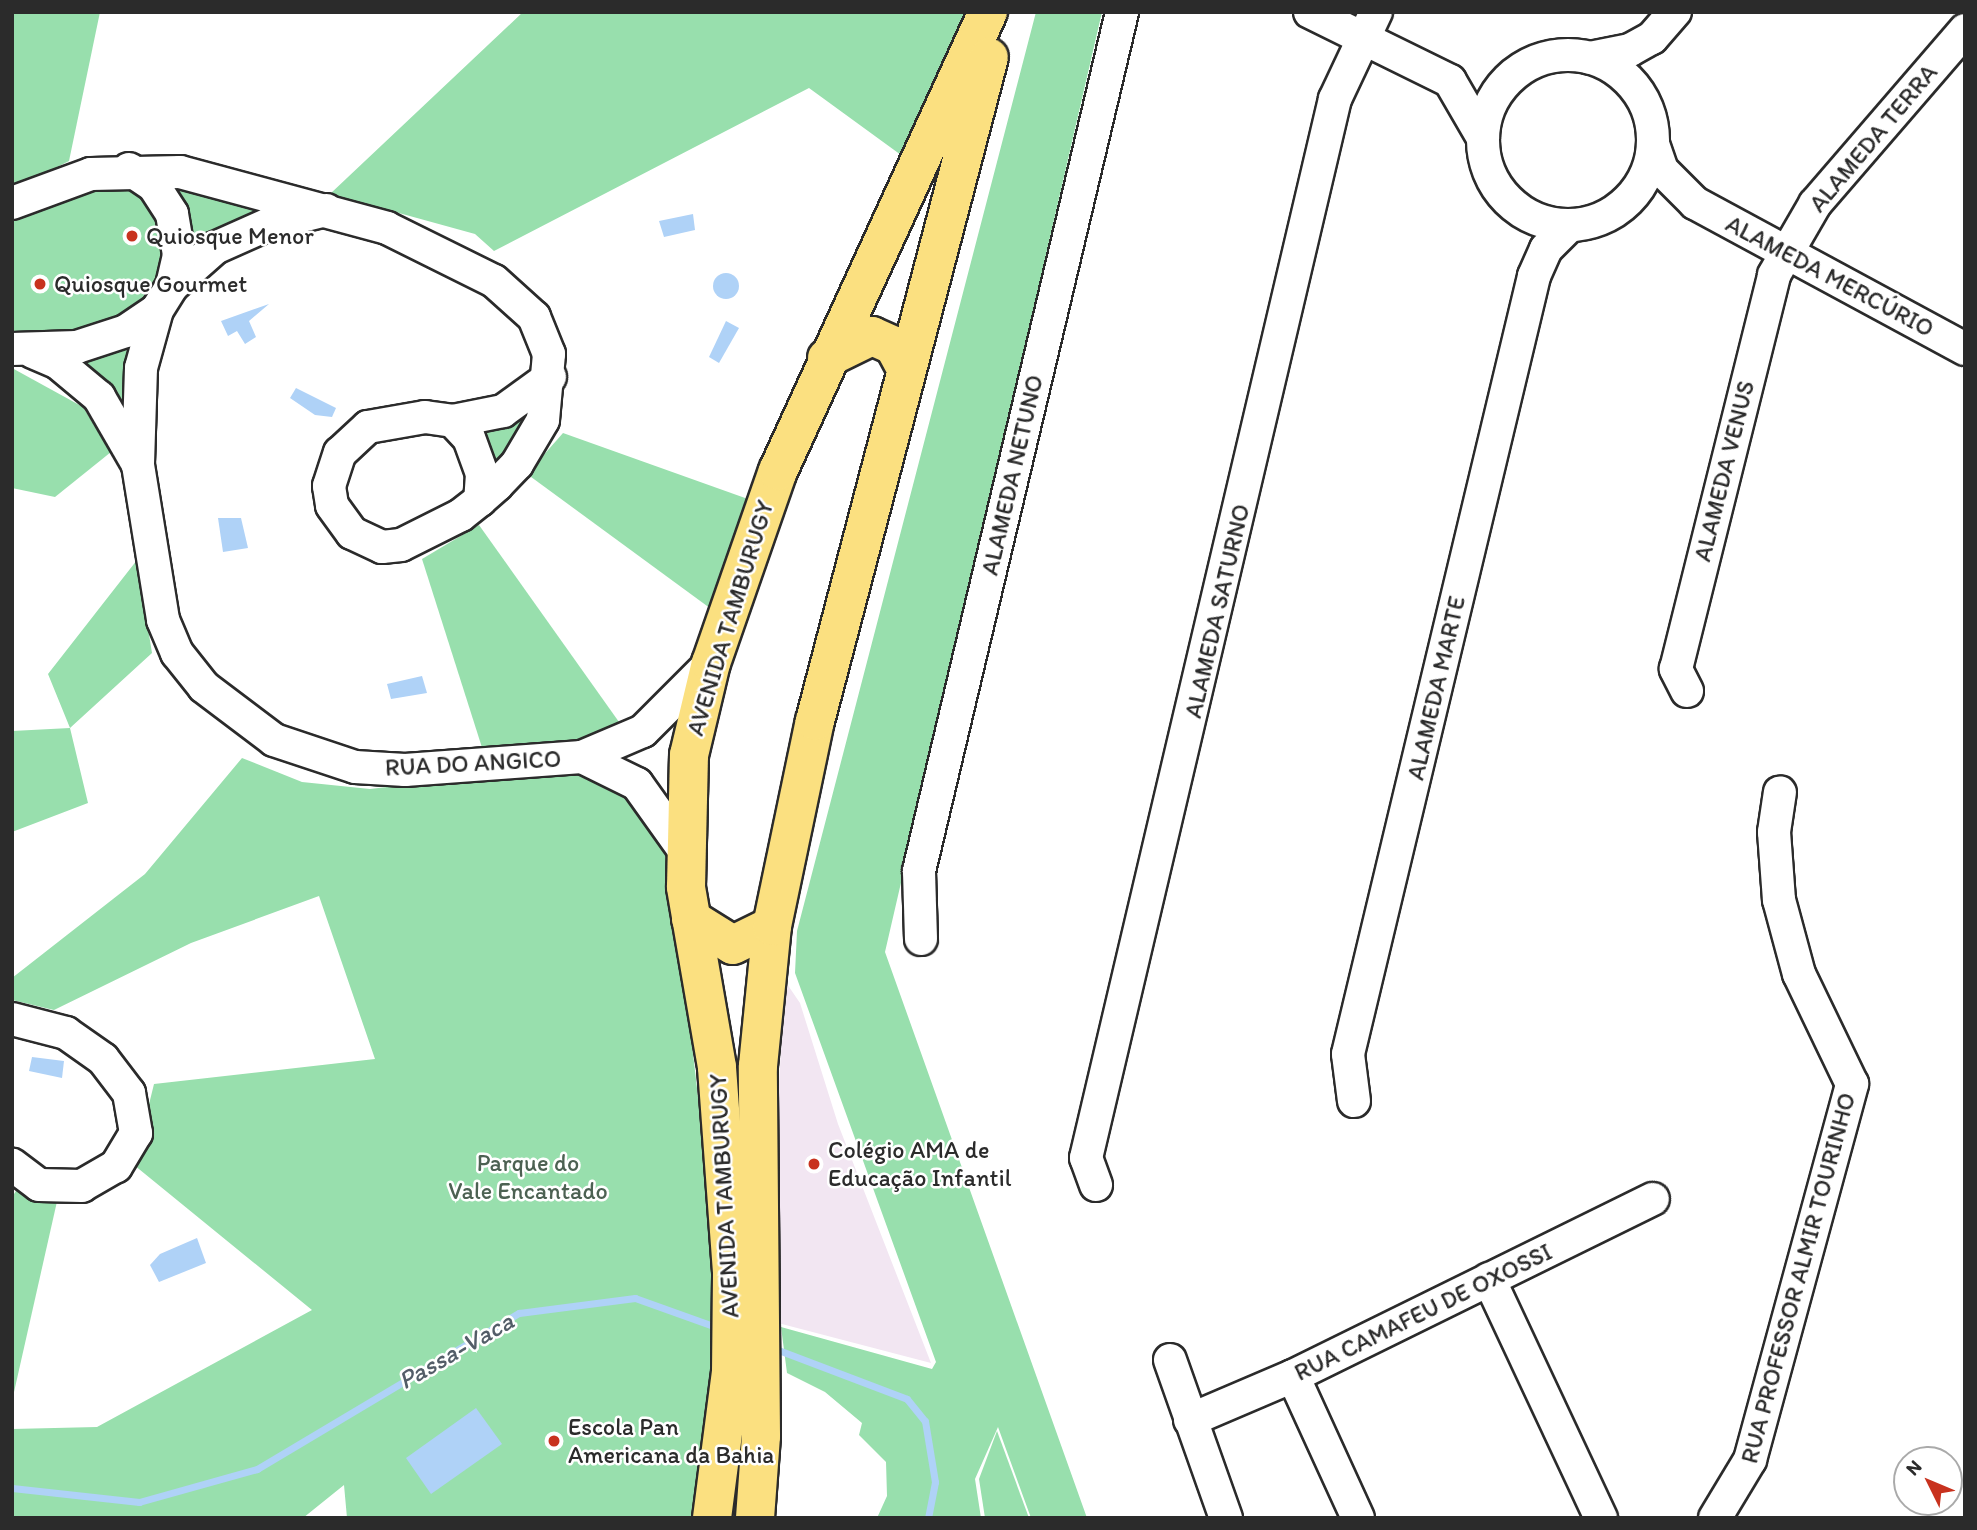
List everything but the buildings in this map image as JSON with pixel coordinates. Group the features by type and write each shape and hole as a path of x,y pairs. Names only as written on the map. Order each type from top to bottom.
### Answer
{"main road":[{"name":"AVENIDA TAMBURUGY","path":"746,1273 717,1067 691,919 684,850 689,755 711,663 749,542 827,358 988,12"},
{"name":"AVENIDA TAMBURUGY","path":"755,1518 746,1372 746,1273 758,1066 772,926 815,721 999,12"},
{"path":"827,358 872,336 894,346 906,370"},
{"path":"691,919 733,945 772,926"},
{"name":"AVENIDA TAMBURUGY","path":"712,1518 746,1372"}],"street":[{"name":"ALAMEDA NETUNO","path":"921,939 919,871 1122,12"},
{"path":"1310,12 1369,25 1450,80 1483,138 1493,181 1523,214 1569,226 1614,213 1648,171 1653,144 1642,98 1629,80 1590,58 1569,55 1450,80"},
{"path":"1590,58 1652,38 1675,12"},
{"name":"ALAMEDA SATURNO","path":"1096,1185 1086,1158 1335,99 1369,25"},
{"name":"ALAMEDA TERRA","path":"1786,251 1815,204 1965,30"},
{"path":"1642,98 1652,38"},
{"path":"1483,138 1495,96 1526,66"},
{"name":"ALAMEDA MERCÚRIO","path":"1653,144 1662,170 1695,204 1965,349"},
{"path":"12,203 91,174 129,169 216,179 387,228 494,281 539,325 550,377 532,442 480,500 424,537 382,547 352,533 332,505 331,471 368,427 405,417 453,421 503,411 550,377"},
{"name":"RUA DO ANGICO","path":"129,169 154,186 172,214 179,255 141,368 138,465 163,620 177,653 236,716 274,740 355,767 457,768 582,757 653,724 711,663"},
{"name":"ALAMEDA MERCÚRIO","path":"1614,213 1649,197 1695,204"},
{"path":"28,351 99,342 165,298 240,236 326,210"},
{"name":"ALAMEDA MARTE","path":"1523,214 1535,244 1534,276"},
{"name":"ALAMEDA MARTE","path":"1354,1101 1348,1054 1534,276 1546,249 1569,226"},
{"name":"ALAMEDA VENUS","path":"1687,691 1676,669 1765,301 1786,251"},
{"name":"RUA DO ANGICO","path":"28,351 57,362 99,397 138,465"},
{"path":"453,421 478,455 480,500"},
{"name":"RUA DO ANGICO","path":"582,757 637,784 684,850"},
{"name":"RUA PROFESSOR ALMIR TOURINHO","path":"1714,1518 1750,1460 1852,1084 1799,974 1779,900 1774,832 1780,792"},
{"path":"12,1165 39,1185 82,1186 116,1166 136,1133 119,1075 84,1043 20,1027"},
{"name":"RUA CAMAFEU DE OXOSSI","path":"1190,1420 1293,1376 1653,1199"},
{"path":"1489,1279 1601,1518"},
{"path":"1170,1360 1226,1518"},
{"path":"1293,1376 1358,1518"}],"shaded area":[{"name":"Colégio AMA de Educação Infantil","path":"785,981 800,1003 838,1124 931,1363 778,1323 781,1261 772,1204"}],"green space":[{"path":"12,12 100,12 69,161 12,190"},
{"path":"523,12 990,12 901,155 809,88 494,251 475,234 330,194"},
{"path":"1036,12 1102,12 885,952 1087,1518 1031,1518 998,1427 975,1479 981,1518 877,1518 887,1496 886,1462 859,1435 862,1423 825,1392 787,1373 781,1327 932,1369 936,1362 795,973 797,931"},
{"path":"168,182 288,211 195,246 190,221"},
{"path":"74,188 133,189 148,199 168,254 151,295 110,328 12,339 12,214"},
{"path":"136,338 131,429 66,356"},
{"path":"12,368 83,407 111,452 55,497 12,488"},
{"path":"540,398 493,474 479,431"},
{"path":"563,433 765,505 733,625 527,474"},
{"path":"479,525 619,722 601,739 485,757 422,559"},
{"path":"137,560 152,653 70,728 48,674"},
{"path":"70,728 88,803 12,832 12,731"},
{"name":"Parque do Vale Encantado","path":"242,758 302,782 370,789 565,766 636,794 669,846 720,1287 698,1518 347,1518 344,1485 303,1518 12,1518 12,1429 97,1427 312,1310 134,1165 154,1084 375,1059 319,896 191,943 54,1010 12,1000 12,978 145,874"},
{"path":"18,1188 58,1197 12,1401 12,1197"},
{"path":"997,1431 1029,1518 985,1518 979,1479"}],"water":[{"path":"693,214 695,230 664,237 659,221"},
{"path":"726,273 735,277 739,286 735,295 726,299 717,295 713,286 717,277"},
{"path":"269,304 249,321 256,337 245,344 237,331 228,336 221,321"},
{"path":"726,321 739,328 719,363 709,357"},
{"path":"296,388 336,408 332,417 315,415 290,398"},
{"path":"218,518 241,518 248,548 223,552"},
{"path":"422,676 427,693 391,699 387,684"},
{"path":"32,1057 64,1061 62,1078 29,1071"},
{"path":"197,1238 206,1263 159,1282 150,1265 160,1254"},
{"path":"476,1408 502,1444 431,1494 406,1458"}],"waterway":[{"name":"Passa-Vaca","path":"12,1488 139,1502 257,1469 519,1313 635,1298 719,1328"},
{"name":"Passa-Vaca","path":"773,1348 907,1399 925,1421 935,1482 928,1518"}],"place":[{"name":"Quiosque Menor","path":"132,236"},
{"name":"Quiosque Gourmet","path":"40,284"},
{"name":"Colégio AMA de Educação Infantil","path":"814,1164"},
{"name":"Escola Pan Americana da Bahia","path":"554,1441"}]}
